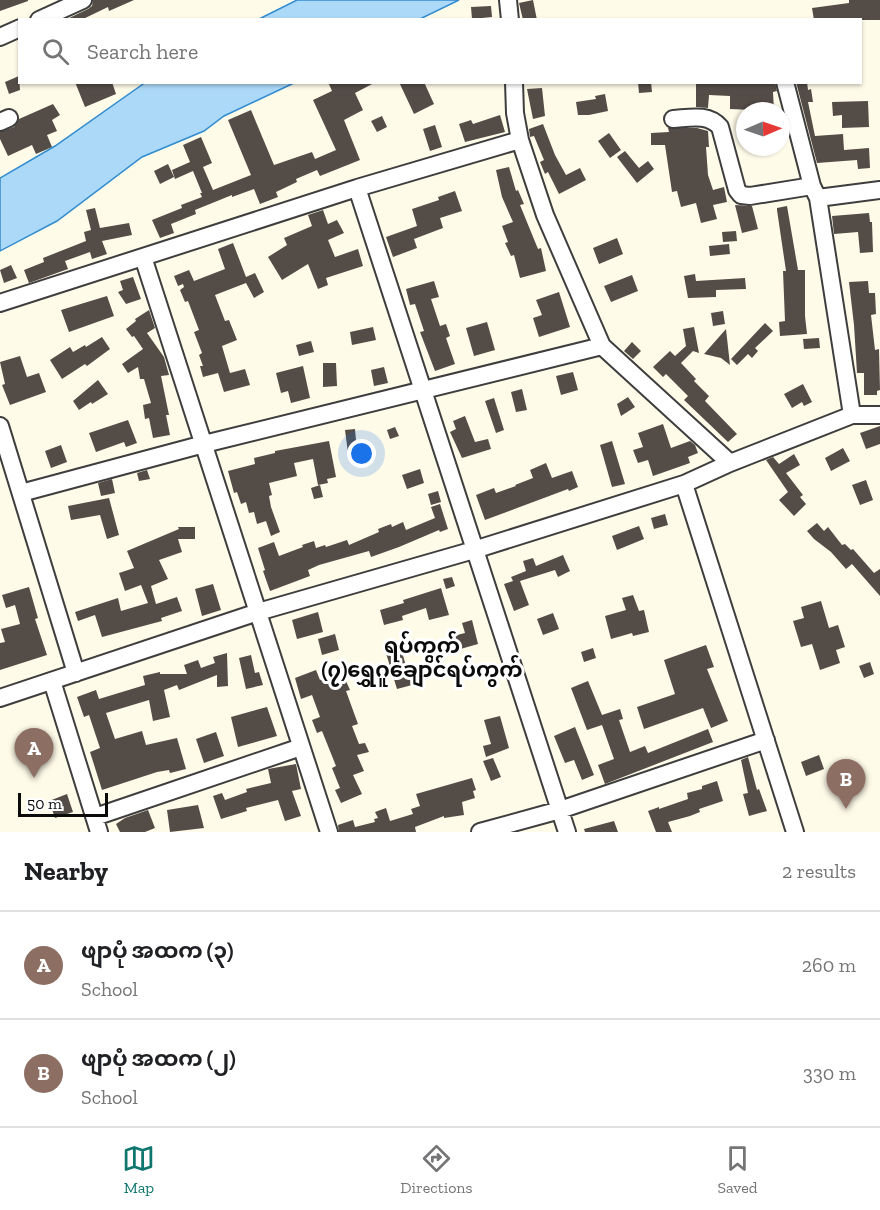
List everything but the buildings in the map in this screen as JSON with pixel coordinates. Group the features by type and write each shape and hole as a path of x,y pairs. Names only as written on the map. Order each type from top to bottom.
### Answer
{"street":[{"path":"43,18 83,0"},
{"path":"508,0 510,18"},
{"path":"0,36 18,29"},
{"path":"514,84 515,113 520,140 545,215 602,346 730,464"},
{"path":"786,84 815,192 852,414"},
{"path":"673,119 709,118 716,122 720,127 737,190 741,195 880,190"},
{"path":"0,303 357,188 520,140"},
{"path":"357,188 567,832"},
{"path":"143,257 329,832"},
{"path":"21,493 204,444 602,346"},
{"path":"0,698 258,612 474,550 684,484 852,414 880,415"},
{"path":"0,426 76,673"},
{"path":"684,484 795,832"},
{"path":"52,681 97,825 301,747"},
{"path":"480,832 560,810 766,740"}],"water":[{"path":"297,0 459,0 422,18 261,18"},
{"path":"143,84 292,84 224,116 204,131 142,157 57,221 0,251 0,178 55,146"}],"place":[{"name":"ဖျာပုံ အထက (၃)","path":"34,778"},
{"name":"ဖျာပုံ အထက (၂)","path":"846,809"}],"district":[{"name":"ရပ်ကွက် (၇)ရွှေဂူချောင်ရပ်ကွက်","path":"422,657"}]}
